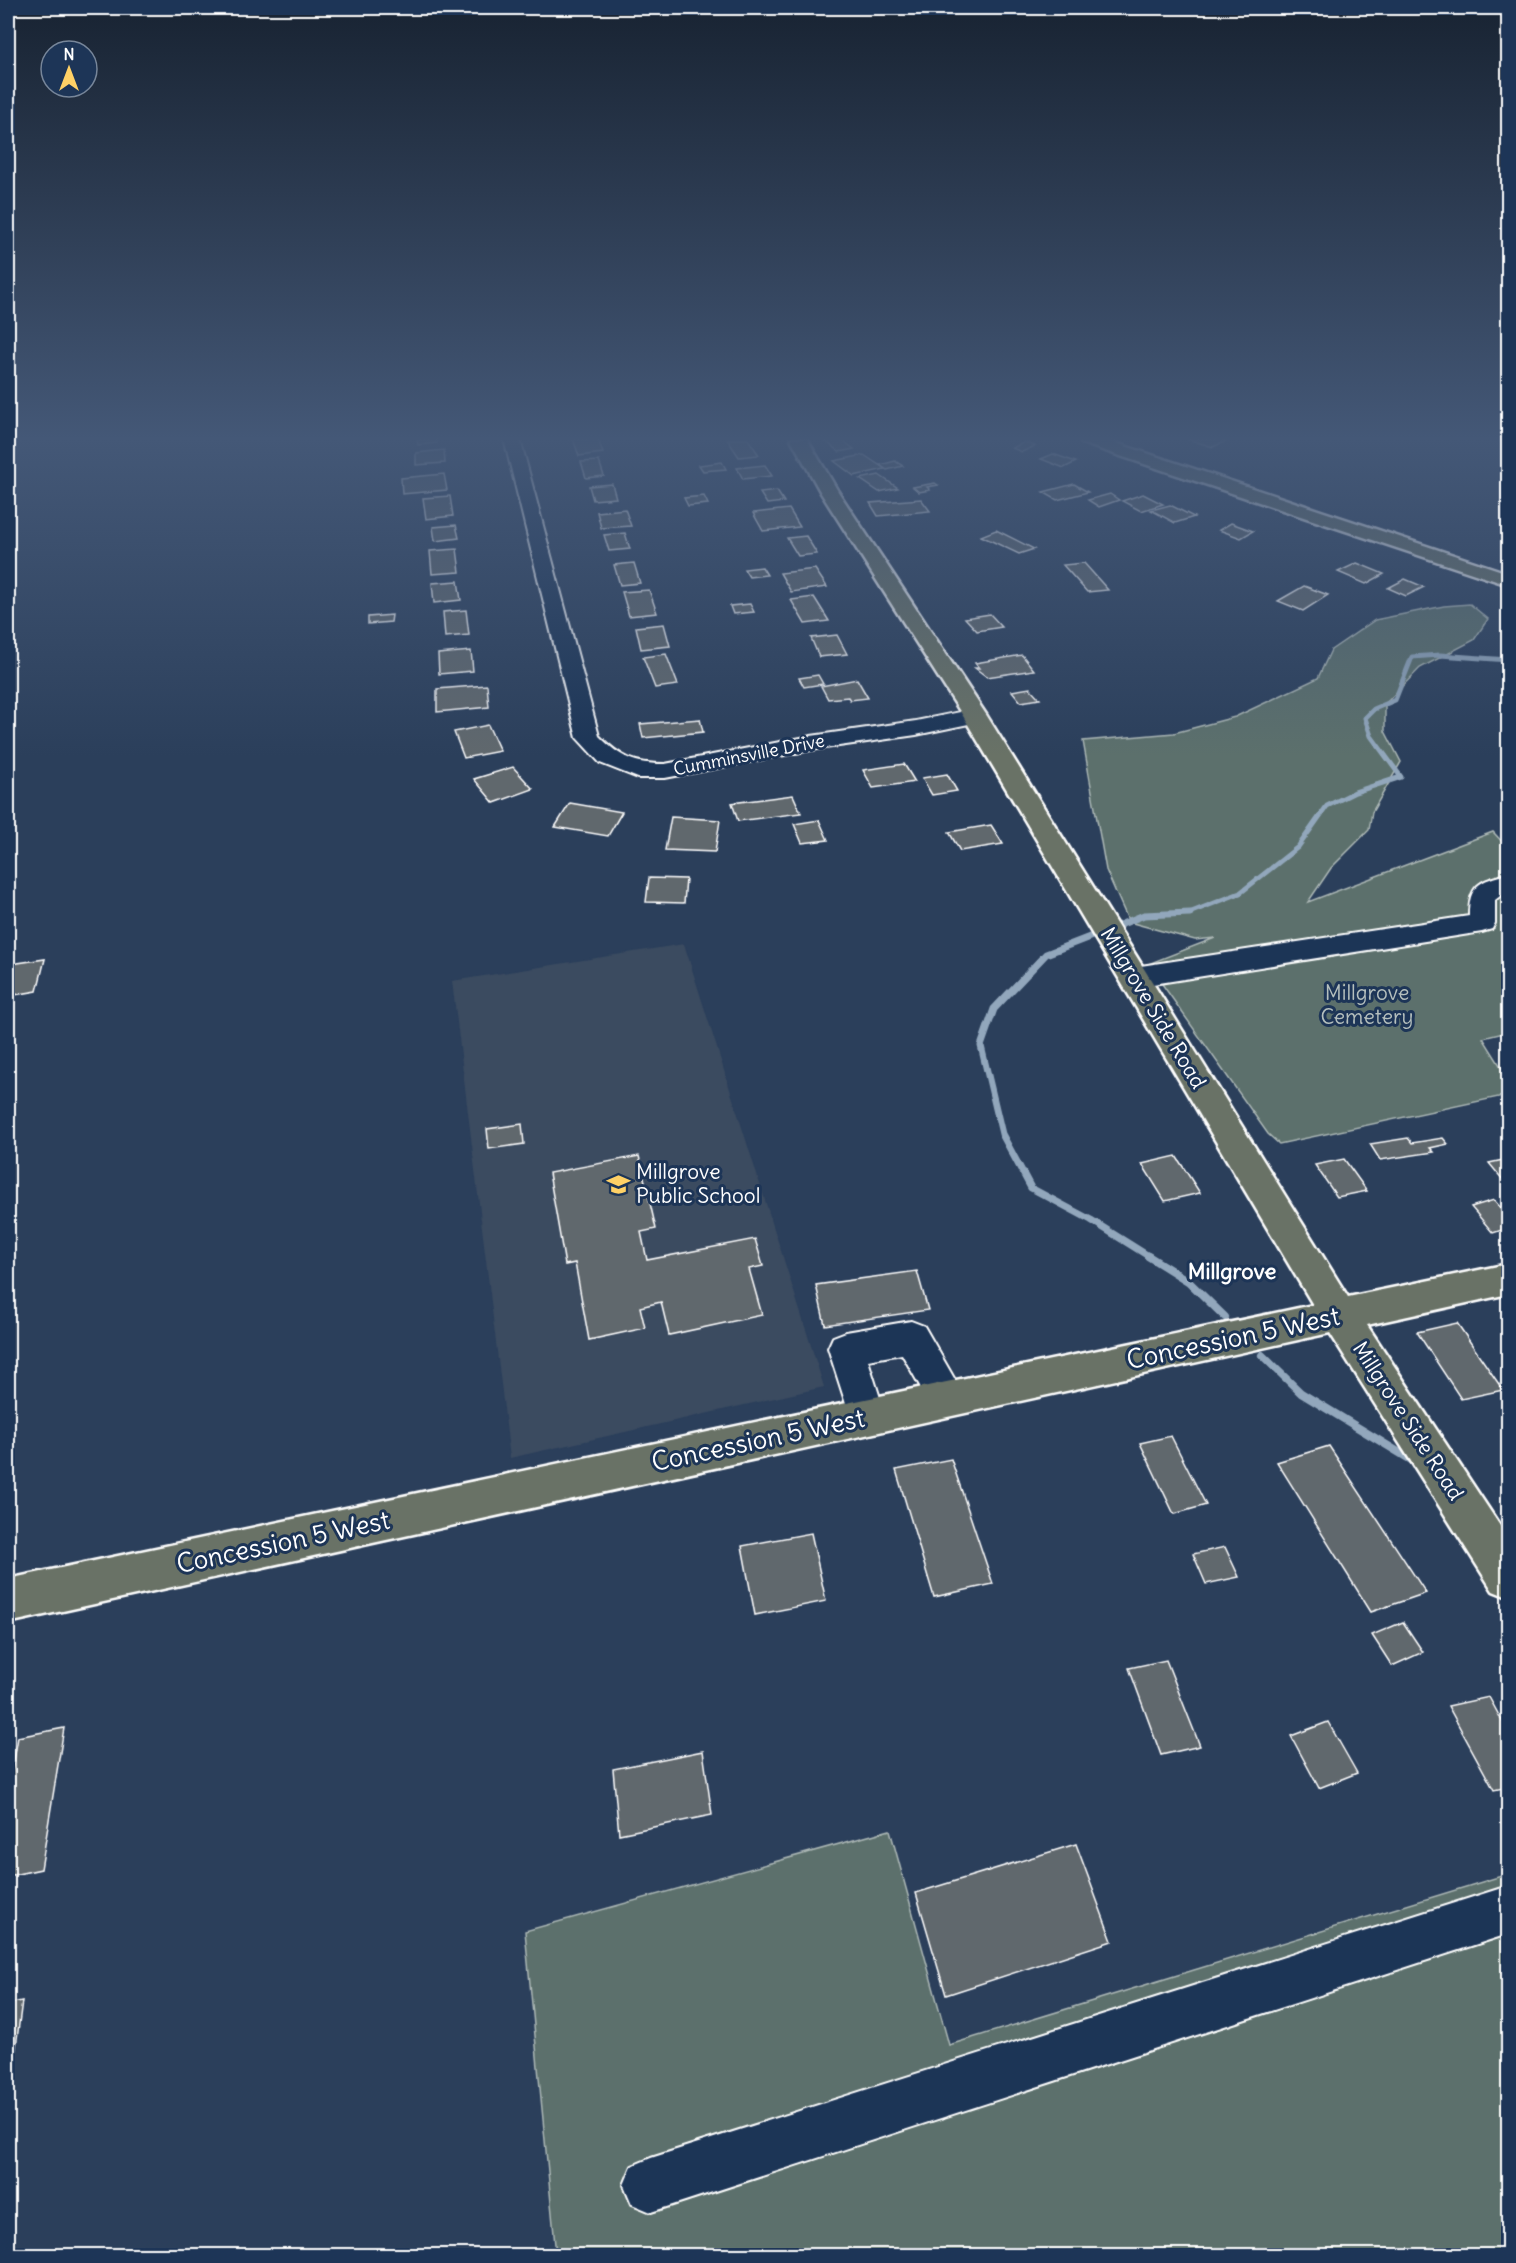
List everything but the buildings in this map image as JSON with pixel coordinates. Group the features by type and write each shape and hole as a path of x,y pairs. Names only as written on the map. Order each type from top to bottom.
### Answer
{"main road":[{"name":"Millgrove Side Road","path":"864,545 975,716 1339,1315 1509,1576"},
{"path":"1405,545 1509,579"},
{"name":"Concession 5 West","path":"8,1601 1509,1278"}],"street":[{"name":"Cumminsville Drive","path":"539,545 588,738 608,758 638,771 665,771 811,743 916,728 975,716"},
{"path":"1134,977 1482,923 1482,897 1497,885 1509,882"},
{"path":"867,1416 846,1348 911,1338 947,1399"},
{"path":"651,2185 1509,1910"}],"shaded area":[{"name":"Millgrove Public School","path":"684,944 824,1387 510,1458 452,981"}],"green space":[{"name":"Millgrove Cemetery","path":"1470,604 1488,619 1474,640 1420,668 1385,704 1385,731 1401,762 1372,812 1369,830 1331,868 1308,902 1493,832 1508,848 1508,1032 1483,1038 1508,1078 1508,1095 1279,1144 1268,1134 1148,964 1215,938 1195,940 1129,922 1106,870 1083,741 1174,733 1235,717 1318,678 1331,650 1375,620 1444,606"},
{"path":"890,1830 949,2045 1508,1874 1508,2255 556,2255 525,1931"}],"waterway":[{"path":"1161,914 1189,913 1240,893 1298,847 1327,806 1355,792 1401,777 1371,736 1365,718 1374,709 1395,700 1412,657 1440,655 1508,660"},
{"path":"1110,929 1144,915 1190,913"},
{"path":"1100,933 1046,954 994,1009 981,1046 1002,1134 1031,1188 1091,1220 1150,1257"},
{"path":"1148,1256 1188,1281 1225,1317"},
{"path":"1262,1355 1301,1393 1413,1461"}],"place":[{"name":"Millgrove Public School","path":"618,1184"}],"district":[{"name":"Millgrove","path":"1232,1271"}]}
